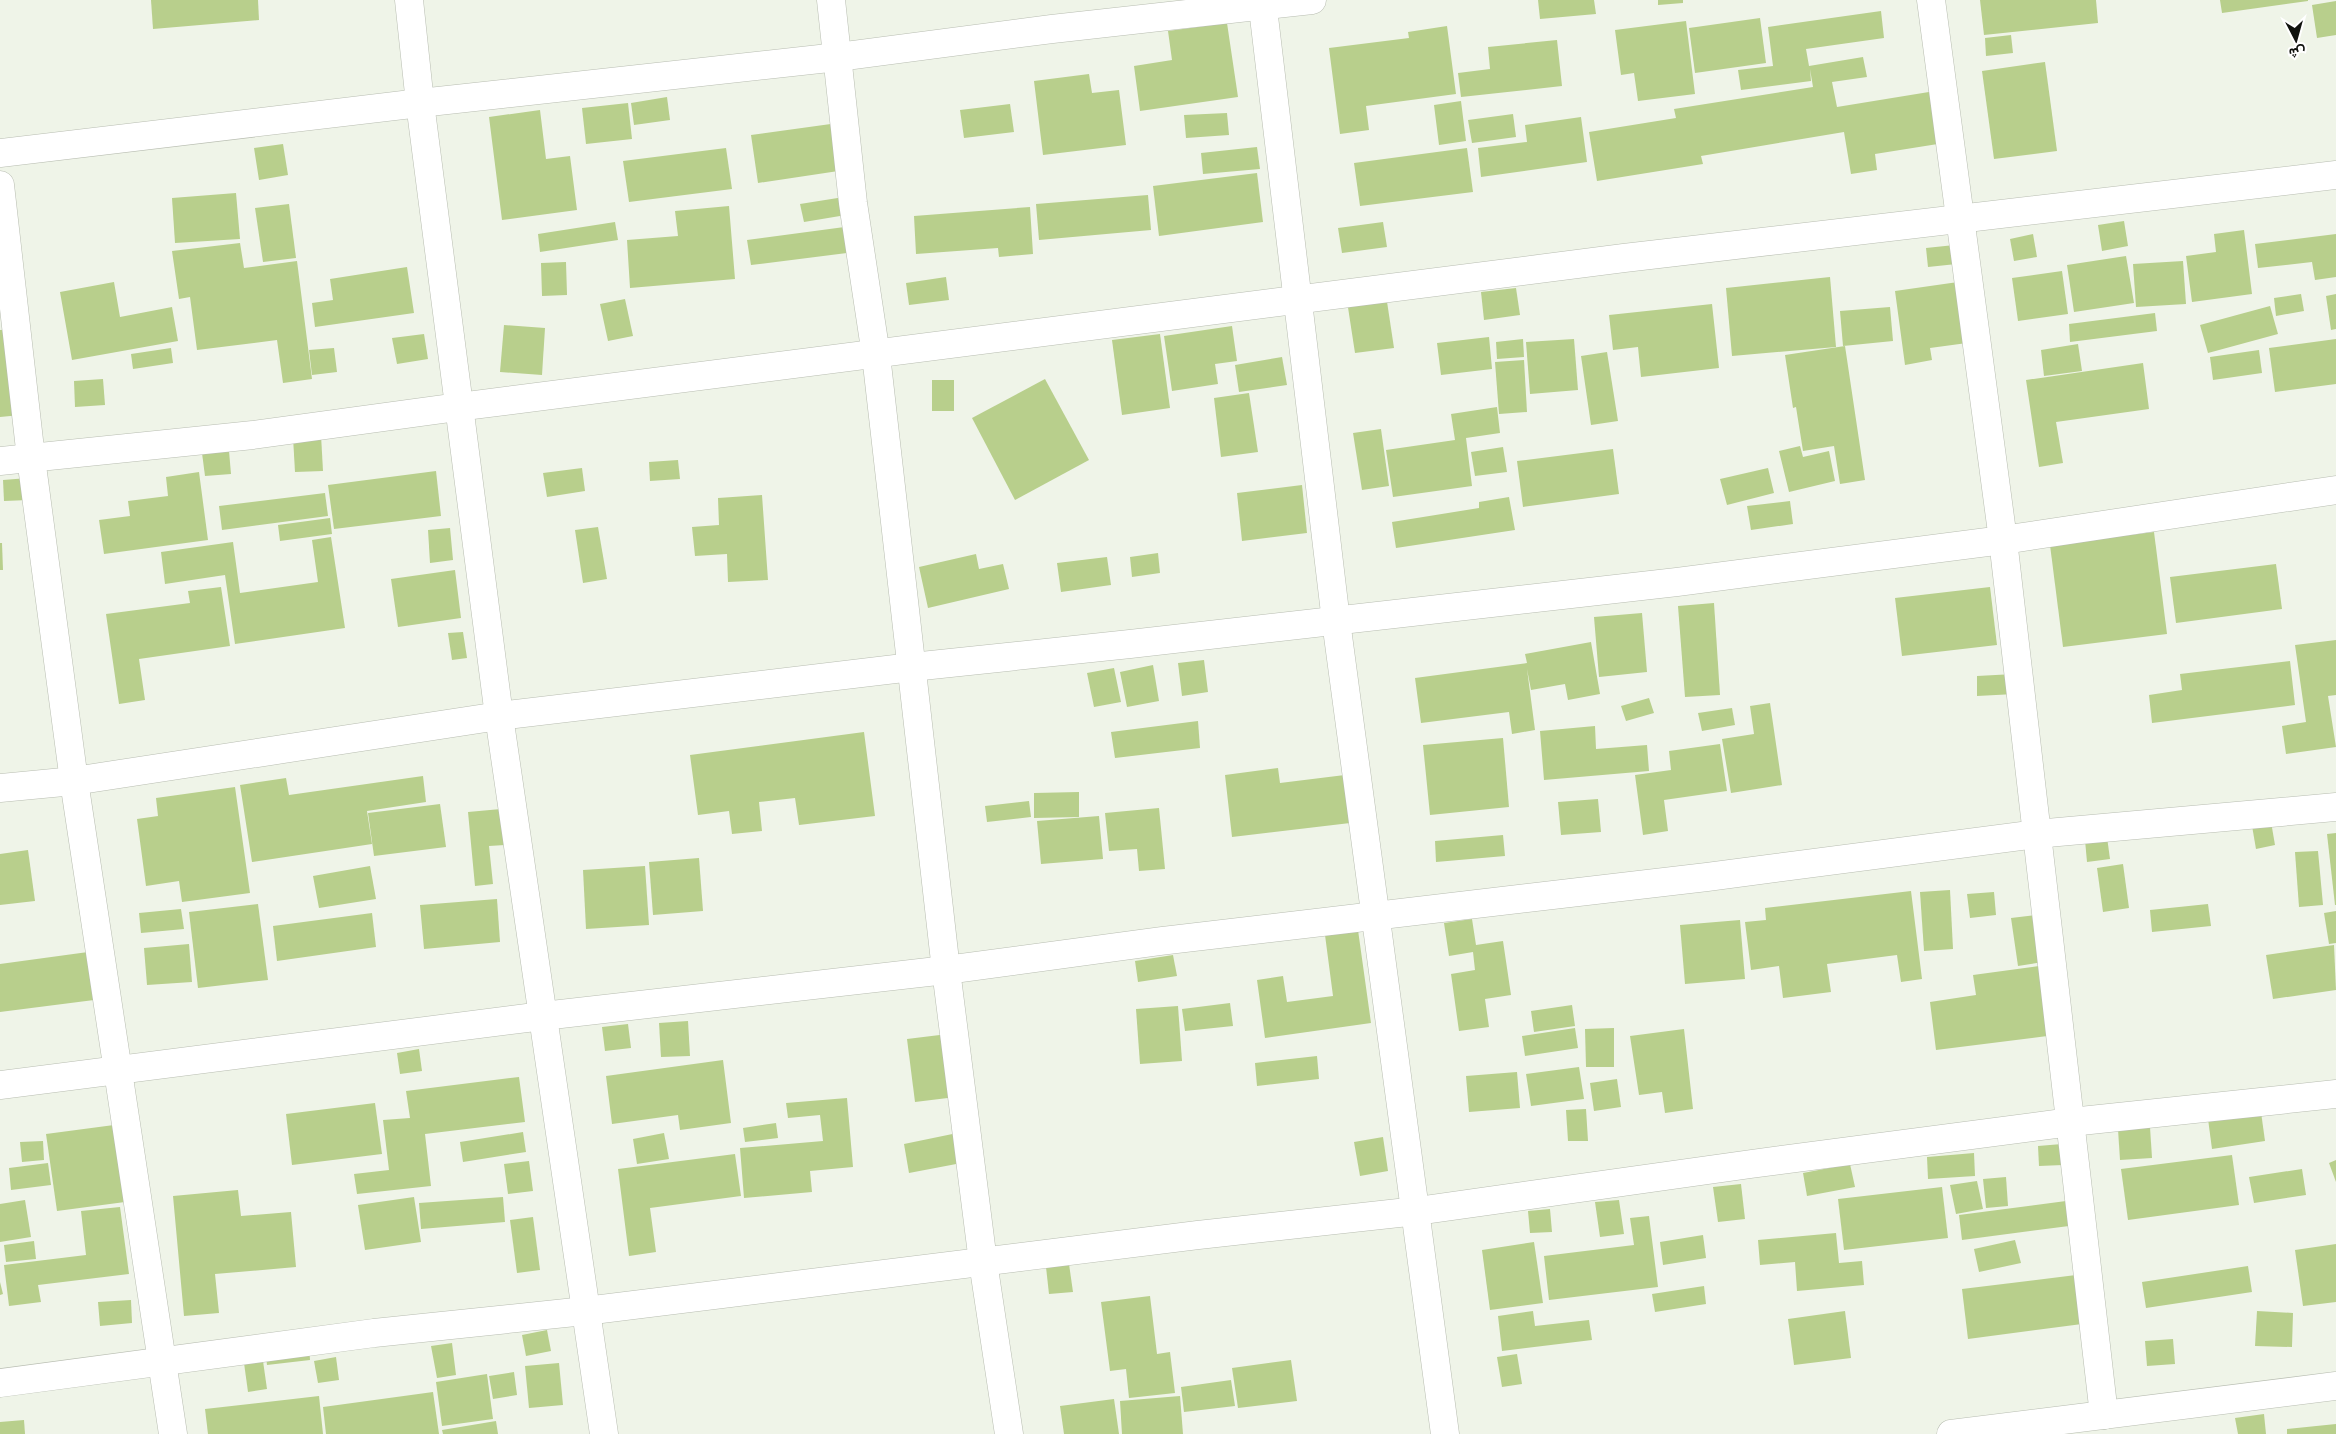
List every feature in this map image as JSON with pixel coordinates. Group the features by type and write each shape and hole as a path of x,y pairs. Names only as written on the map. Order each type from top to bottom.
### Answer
{"street":[{"path":"409,0 458,407 499,716 604,1434"},
{"path":"831,0 853,203 876,355 946,970 983,1262 1009,1434"},
{"path":"0,153 420,103 838,57 1262,3 1312,0"},
{"path":"1931,0 2003,540 2104,1415"},
{"path":"1262,3 1336,622 1417,1211 1445,1434"},
{"path":"0,461 253,435 458,407 1634,257 2336,175"},
{"path":"0,185 31,458 74,781 173,1434"},
{"path":"0,788 74,781 499,716 912,667 1336,622 1677,582 2003,540 2336,490"},
{"path":"0,1085 543,1016 946,970 1376,915 1707,877 2036,834 2336,807"},
{"path":"0,1383 374,1333 585,1311 1198,1235 1417,1211 2070,1122 2336,1094"},
{"path":"1951,1434 1982,1432 2336,1386"}],"building":[{"path":"151,0 258,0 259,20 153,29"},
{"path":"1538,0 1594,0 1596,14 1540,19"},
{"path":"1658,0 1683,0 1683,3 1658,5"},
{"path":"1980,0 2096,0 2098,23 1984,35"},
{"path":"2220,0 2308,0 2308,1 2222,13"},
{"path":"2336,1 2336,35 2317,38 2312,5"},
{"path":"1881,11 1884,38 1806,49 1809,66 1863,57 1867,77 1832,82 1837,107 1935,91 1944,143 1875,154 1877,170 1851,174 1844,132 1701,156 1703,164 1597,181 1589,132 1676,118 1674,109 1813,87 1810,69 1811,81 1741,90 1738,70 1773,66 1768,27"},
{"path":"1760,18 1766,63 1695,73 1689,28"},
{"path":"1686,21 1695,94 1638,101 1634,73 1621,75 1615,30"},
{"path":"1227,23 1238,97 1140,111 1134,66 1172,60 1168,31"},
{"path":"1447,26 1456,94 1366,106 1369,130 1340,134 1329,48 1409,38 1408,32"},
{"path":"2011,35 2013,53 1986,56 1985,38"},
{"path":"1557,40 1562,86 1461,97 1458,73 1490,69 1488,47"},
{"path":"2045,62 2057,151 1994,159 1982,71"},
{"path":"1089,74 1092,93 1119,90 1126,145 1043,155 1034,81"},
{"path":"667,97 670,120 634,125 631,103"},
{"path":"1461,101 1466,141 1439,145 1434,105"},
{"path":"628,103 632,139 586,144 582,108"},
{"path":"1010,104 1014,132 964,138 960,110"},
{"path":"540,110 546,159 570,156 577,210 502,220 489,117"},
{"path":"1227,113 1229,135 1186,138 1184,115"},
{"path":"1513,114 1516,137 1472,143 1468,120"},
{"path":"1581,117 1587,162 1481,177 1478,148 1527,142 1525,125"},
{"path":"838,123 845,170 758,183 751,135"},
{"path":"283,144 288,175 259,180 254,148"},
{"path":"1257,147 1260,169 1203,174 1201,153"},
{"path":"726,148 732,189 629,202 623,161"},
{"path":"1467,148 1473,192 1360,206 1354,163"},
{"path":"1257,173 1263,222 1159,236 1153,186"},
{"path":"236,193 240,239 175,243 172,198"},
{"path":"1148,195 1151,230 1039,240 1036,204"},
{"path":"844,197 846,215 804,222 800,204"},
{"path":"289,204 296,258 263,262 255,208"},
{"path":"729,206 735,279 630,288 627,240 678,236 675,211"},
{"path":"1030,207 1033,254 999,257 998,248 916,254 914,216"},
{"path":"2124,221 2128,246 2102,251 2098,225"},
{"path":"615,222 618,240 540,252 538,234"},
{"path":"1383,222 1387,247 1342,253 1338,228"},
{"path":"852,226 855,252 751,265 747,240"},
{"path":"2244,230 2252,294 2192,302 2186,256 2216,252 2214,234"},
{"path":"2033,234 2037,257 2014,261 2010,239"},
{"path":"2336,234 2336,277 2315,280 2312,262 2258,268 2255,244"},
{"path":"240,243 244,268 297,261 312,379 283,383 277,340 197,350 190,297 179,299 172,251"},
{"path":"1964,244 1966,263 1928,267 1926,248"},
{"path":"2126,256 2134,303 2074,312 2067,265"},
{"path":"2183,261 2186,304 2136,307 2133,264"},
{"path":"566,262 567,295 542,296 541,263"},
{"path":"407,267 414,313 315,327 312,303 333,300 330,279"},
{"path":"2062,271 2068,314 2018,321 2012,278"},
{"path":"946,277 949,300 909,305 906,283"},
{"path":"1830,277 1836,347 1732,356 1726,288"},
{"path":"114,282 120,317 172,307 178,341 72,360 60,292"},
{"path":"1958,282 1967,343 1930,348 1932,360 1905,365 1895,291"},
{"path":"1516,288 1520,315 1484,320 1481,292"},
{"path":"2301,294 2304,311 2276,316 2274,298"},
{"path":"2336,294 2336,329 2331,330 2326,296"},
{"path":"1386,295 1394,348 1355,353 1347,301"},
{"path":"625,299 633,336 608,341 600,304"},
{"path":"1712,304 1719,368 1641,377 1638,347 1613,350 1609,315"},
{"path":"2270,306 2278,334 2208,353 2200,325"},
{"path":"1890,307 1893,341 1843,346 1840,311"},
{"path":"2155,313 2157,331 2070,342 2069,324"},
{"path":"504,325 545,328 542,375 500,372"},
{"path":"1232,326 1237,361 1215,364 1218,384 1172,391 1164,336"},
{"path":"14,329 21,415 0,417 0,330"},
{"path":"424,334 428,359 397,364 392,338"},
{"path":"1160,334 1170,408 1122,415 1112,340"},
{"path":"1489,337 1492,369 1441,375 1437,343"},
{"path":"1523,339 1524,357 1497,359 1496,342"},
{"path":"1574,339 1578,390 1530,394 1526,342"},
{"path":"2336,339 2336,384 2275,392 2269,348"},
{"path":"2078,344 2082,371 2044,376 2041,350"},
{"path":"1845,346 1865,480 1840,484 1834,446 1803,451 1796,407 1793,408 1785,355"},
{"path":"171,348 173,363 133,369 131,354"},
{"path":"334,348 337,372 312,375 309,350"},
{"path":"2259,350 2262,373 2213,380 2210,357"},
{"path":"1607,352 1618,421 1591,425 1581,356"},
{"path":"1282,357 1287,385 1239,392 1235,365"},
{"path":"1524,360 1527,412 1499,414 1495,362"},
{"path":"2143,363 2149,409 2056,422 2063,463 2039,467 2026,380"},
{"path":"103,379 105,405 75,407 74,381"},
{"path":"1045,379 1089,460 1015,500 972,418"},
{"path":"932,380 954,380 954,411 932,411"},
{"path":"1249,393 1258,452 1221,457 1214,398"},
{"path":"1497,407 1500,433 1466,438 1472,486 1393,497 1386,450 1455,440 1451,414"},
{"path":"1381,429 1389,486 1362,490 1353,433"},
{"path":"321,435 323,471 295,472 293,437"},
{"path":"1800,446 1803,457 1829,451 1835,481 1789,492 1779,451"},
{"path":"1503,447 1507,472 1475,476 1471,452"},
{"path":"1613,449 1619,494 1523,507 1517,461"},
{"path":"229,451 231,474 205,476 202,453"},
{"path":"678,460 680,479 650,481 649,462"},
{"path":"582,468 585,491 547,497 543,473"},
{"path":"1768,468 1774,493 1727,505 1720,479"},
{"path":"436,471 441,516 334,529 328,485"},
{"path":"199,472 208,540 104,554 99,520 130,516 128,501 168,496 166,477"},
{"path":"28,478 29,500 4,501 3,480"},
{"path":"1302,485 1307,533 1242,541 1237,493"},
{"path":"325,493 328,516 222,530 219,506"},
{"path":"762,495 768,580 728,582 727,554 695,556 692,527 719,525 718,498"},
{"path":"1509,497 1515,530 1396,548 1392,522 1479,508 1479,502"},
{"path":"1790,501 1793,524 1751,530 1747,506"},
{"path":"330,518 332,534 280,541 278,525"},
{"path":"598,527 607,579 583,583 575,530"},
{"path":"450,528 453,560 430,563 428,530"},
{"path":"2154,532 2167,634 2063,647 2050,545"},
{"path":"331,537 345,628 235,644 225,575 165,584 161,552 233,542 240,593 318,582 312,540"},
{"path":"0,543 2,543 3,570 0,570"},
{"path":"1158,553 1160,573 1132,577 1130,557"},
{"path":"976,554 979,569 1003,564 1009,589 928,608 919,567"},
{"path":"1107,557 1111,585 1061,592 1057,563"},
{"path":"2276,564 2282,609 2176,623 2170,577"},
{"path":"455,570 461,618 398,627 391,579"},
{"path":"221,587 230,646 139,659 145,700 119,704 106,614 190,603 188,591"},
{"path":"1990,587 1997,645 1902,656 1895,598"},
{"path":"1714,603 1720,695 1685,697 1678,606"},
{"path":"1642,613 1647,672 1599,677 1594,617"},
{"path":"463,632 467,658 452,660 448,633"},
{"path":"2336,640 2336,695 2328,696 2336,747 2286,754 2282,726 2306,722 2295,645"},
{"path":"1591,642 1600,694 1568,700 1565,684 1531,690 1527,669 1535,730 1512,734 1509,712 1421,723 1415,678 1527,663 1525,654"},
{"path":"1204,660 1208,692 1182,696 1178,663"},
{"path":"2290,661 2295,705 2152,723 2149,695 2182,690 2180,674"},
{"path":"1153,665 1159,701 1127,707 1120,672"},
{"path":"1114,668 1121,702 1094,707 1087,673"},
{"path":"2014,674 2015,694 1977,696 1977,676"},
{"path":"1649,698 1654,713 1626,721 1621,706"},
{"path":"1770,703 1782,785 1731,793 1722,739 1754,734 1750,706"},
{"path":"1732,708 1735,725 1702,731 1698,713"},
{"path":"1198,721 1200,748 1115,758 1111,732"},
{"path":"1595,726 1596,749 1647,745 1649,771 1544,780 1540,731"},
{"path":"864,732 875,816 799,825 795,798 759,802 762,831 732,834 729,811 698,815 690,755"},
{"path":"1503,738 1509,807 1430,815 1423,745"},
{"path":"1720,744 1727,791 1664,800 1668,831 1643,835 1635,775 1671,770 1669,751"},
{"path":"1278,768 1280,783 1361,773 1367,821 1232,837 1225,775"},
{"path":"423,776 426,802 367,811 372,844 252,862 240,785 286,778 289,795"},
{"path":"235,787 250,893 182,902 179,881 146,886 137,819 158,816 156,798"},
{"path":"1079,792 1079,817 1034,818 1034,793"},
{"path":"1598,799 1601,832 1561,835 1558,802"},
{"path":"1029,801 1031,817 987,822 985,806"},
{"path":"440,804 446,847 374,856 368,813"},
{"path":"1159,808 1165,869 1139,871 1137,849 1109,851 1105,813"},
{"path":"501,809 505,845 489,846 493,884 475,886 468,812"},
{"path":"1099,816 1103,859 1041,864 1037,821"},
{"path":"2270,816 2275,845 2256,849 2251,820"},
{"path":"2336,833 2336,905 2335,905 2327,834"},
{"path":"1503,835 1505,856 1436,862 1435,841"},
{"path":"2107,837 2110,859 2087,862 2085,840"},
{"path":"28,850 35,901 0,905 0,854"},
{"path":"2318,851 2323,905 2299,907 2295,852"},
{"path":"699,858 703,911 653,915 649,862"},
{"path":"2123,864 2129,908 2103,912 2097,868"},
{"path":"370,866 376,899 319,908 313,876"},
{"path":"645,866 649,925 586,929 583,870"},
{"path":"1950,890 1953,949 1924,951 1920,892"},
{"path":"1911,891 1922,979 1901,982 1897,955 1827,964 1831,992 1783,998 1779,966 1751,970 1745,922 1766,920 1765,908"},
{"path":"1994,892 1996,915 1970,918 1967,894"},
{"path":"497,899 500,942 424,949 420,905"},
{"path":"258,904 268,980 198,988 189,912"},
{"path":"2208,904 2211,926 2152,932 2150,910"},
{"path":"181,909 184,929 141,933 139,913"},
{"path":"2336,911 2336,943 2329,944 2324,913"},
{"path":"372,913 376,947 277,961 273,926"},
{"path":"2036,915 2043,962 2018,966 2011,918"},
{"path":"1472,919 1476,945 1503,941 1511,995 1485,999 1489,1027 1459,1031 1451,974 1475,970 1473,952 1449,956 1444,923"},
{"path":"1740,920 1745,979 1685,984 1680,925"},
{"path":"1358,930 1371,1023 1265,1038 1257,980 1283,976 1287,1002 1333,996 1325,935"},
{"path":"189,944 192,982 147,985 144,948"},
{"path":"2334,945 2336,990 2273,999 2266,955"},
{"path":"88,952 94,1000 0,1012 0,964"},
{"path":"1173,955 1177,976 1138,982 1135,961"},
{"path":"2046,965 2055,1035 1936,1050 1930,1002 1976,995 1973,975"},
{"path":"1230,1003 1233,1026 1185,1031 1182,1009"},
{"path":"1572,1005 1575,1026 1534,1032 1531,1011"},
{"path":"1178,1006 1182,1061 1140,1064 1136,1009"},
{"path":"688,1021 690,1056 661,1057 659,1023"},
{"path":"628,1024 631,1048 605,1051 602,1027"},
{"path":"1575,1028 1578,1048 1525,1056 1522,1036"},
{"path":"1614,1028 1614,1067 1586,1067 1585,1029"},
{"path":"1684,1029 1693,1109 1665,1113 1662,1092 1639,1095 1630,1036"},
{"path":"956,1033 964,1096 915,1102 907,1039"},
{"path":"419,1049 422,1071 400,1074 397,1053"},
{"path":"1317,1056 1319,1079 1257,1086 1255,1063"},
{"path":"723,1060 731,1123 680,1130 678,1115 612,1124 606,1076"},
{"path":"1579,1067 1584,1099 1531,1106 1526,1074"},
{"path":"1517,1072 1520,1108 1469,1112 1466,1076"},
{"path":"519,1077 525,1122 425,1134 431,1186 357,1194 354,1174 389,1170 383,1120 410,1118 406,1091"},
{"path":"1617,1079 1621,1107 1594,1111 1590,1083"},
{"path":"847,1098 853,1167 810,1171 812,1192 744,1198 740,1148 823,1141 820,1115 788,1118 786,1103"},
{"path":"375,1103 382,1154 292,1165 286,1114"},
{"path":"1586,1109 1588,1141 1568,1141 1566,1110"},
{"path":"2261,1112 2265,1141 2212,1149 2208,1119"},
{"path":"776,1123 778,1138 745,1142 743,1128"},
{"path":"114,1125 125,1202 57,1211 46,1134"},
{"path":"2150,1127 2152,1158 2120,1160 2118,1129"},
{"path":"967,1131 972,1161 909,1173 904,1144"},
{"path":"523,1132 526,1152 463,1162 460,1142"},
{"path":"664,1133 669,1159 637,1164 633,1139"},
{"path":"1383,1137 1388,1171 1360,1176 1354,1142"},
{"path":"43,1141 44,1160 22,1162 20,1142"},
{"path":"2062,1144 2063,1165 2039,1166 2038,1146"},
{"path":"1974,1153 1975,1176 1928,1179 1927,1157"},
{"path":"735,1154 741,1196 650,1208 656,1252 629,1256 618,1169"},
{"path":"2232,1155 2239,1205 2128,1220 2121,1169"},
{"path":"2336,1160 2336,1182 2329,1163"},
{"path":"529,1161 533,1191 508,1194 504,1164"},
{"path":"48,1163 51,1185 11,1190 9,1168"},
{"path":"1850,1164 1855,1187 1807,1196 1803,1173"},
{"path":"2302,1169 2306,1195 2254,1203 2249,1177"},
{"path":"2006,1177 2008,1206 1986,1208 1983,1179"},
{"path":"1977,1181 1983,1209 1956,1214 1950,1185"},
{"path":"1741,1184 1745,1219 1718,1222 1713,1187"},
{"path":"1942,1187 1948,1238 1844,1250 1838,1199"},
{"path":"238,1190 241,1216 291,1212 296,1267 215,1274 219,1313 184,1316 173,1196"},
{"path":"414,1197 421,1242 365,1250 358,1205"},
{"path":"503,1197 505,1222 421,1229 419,1203"},
{"path":"25,1200 31,1237 0,1242 0,1204"},
{"path":"1619,1200 1624,1234 1600,1237 1595,1202"},
{"path":"2066,1201 2069,1226 1962,1240 1959,1215"},
{"path":"120,1207 129,1274 38,1285 41,1302 9,1306 4,1265 86,1255 81,1211"},
{"path":"1550,1209 1552,1232 1530,1233 1528,1211"},
{"path":"1649,1216 1658,1287 1549,1300 1544,1256 1634,1245 1630,1218"},
{"path":"533,1217 540,1270 517,1273 510,1220"},
{"path":"1836,1233 1839,1263 1862,1261 1864,1285 1797,1291 1795,1262 1760,1265 1758,1240"},
{"path":"1703,1235 1706,1258 1663,1265 1660,1242"},
{"path":"2015,1240 2021,1263 1979,1272 1974,1249"},
{"path":"34,1241 36,1259 6,1262 4,1245"},
{"path":"1534,1242 1543,1303 1490,1310 1482,1250"},
{"path":"2336,1244 2336,1302 2303,1306 2295,1250"},
{"path":"1069,1264 1073,1292 1049,1294 1046,1267"},
{"path":"2248,1266 2252,1292 2146,1308 2142,1282"},
{"path":"2076,1275 2082,1324 1968,1339 1962,1289"},
{"path":"0,1282 3,1294 0,1295"},
{"path":"1704,1286 1706,1304 1655,1312 1652,1294"},
{"path":"1150,1296 1157,1354 1170,1352 1175,1393 1129,1398 1126,1369 1110,1371 1101,1302"},
{"path":"131,1300 132,1323 100,1326 98,1302"},
{"path":"1533,1311 1535,1326 1589,1320 1592,1340 1502,1351 1498,1316"},
{"path":"1845,1311 1851,1358 1794,1365 1788,1319"},
{"path":"2257,1311 2293,1313 2292,1347 2255,1346"},
{"path":"547,1330 551,1351 526,1356 522,1335"},
{"path":"2173,1339 2175,1364 2147,1366 2145,1341"},
{"path":"452,1343 456,1375 437,1378 431,1346"},
{"path":"309,1346 310,1360 267,1365 265,1350"},
{"path":"1517,1354 1522,1384 1502,1387 1497,1357"},
{"path":"336,1357 339,1380 318,1383 314,1361"},
{"path":"1291,1360 1297,1401 1238,1408 1232,1368"},
{"path":"263,1361 267,1389 248,1392 244,1363"},
{"path":"559,1363 563,1405 529,1408 525,1366"},
{"path":"514,1372 517,1395 493,1399 489,1376"},
{"path":"487,1374 493,1419 442,1426 436,1382"},
{"path":"1231,1380 1235,1406 1184,1412 1181,1387"},
{"path":"433,1392 439,1434 326,1434 323,1407"},
{"path":"319,1396 323,1434 208,1434 205,1409"},
{"path":"1180,1396 1183,1434 1122,1434 1120,1401"},
{"path":"1114,1399 1119,1434 1064,1434 1060,1406"},
{"path":"2264,1414 2266,1434 2238,1434 2235,1418"},
{"path":"24,1420 25,1434 0,1434 0,1422"},
{"path":"496,1421 498,1434 443,1434 442,1430"},
{"path":"2336,1424 2336,1434 2287,1434 2287,1429"}]}
